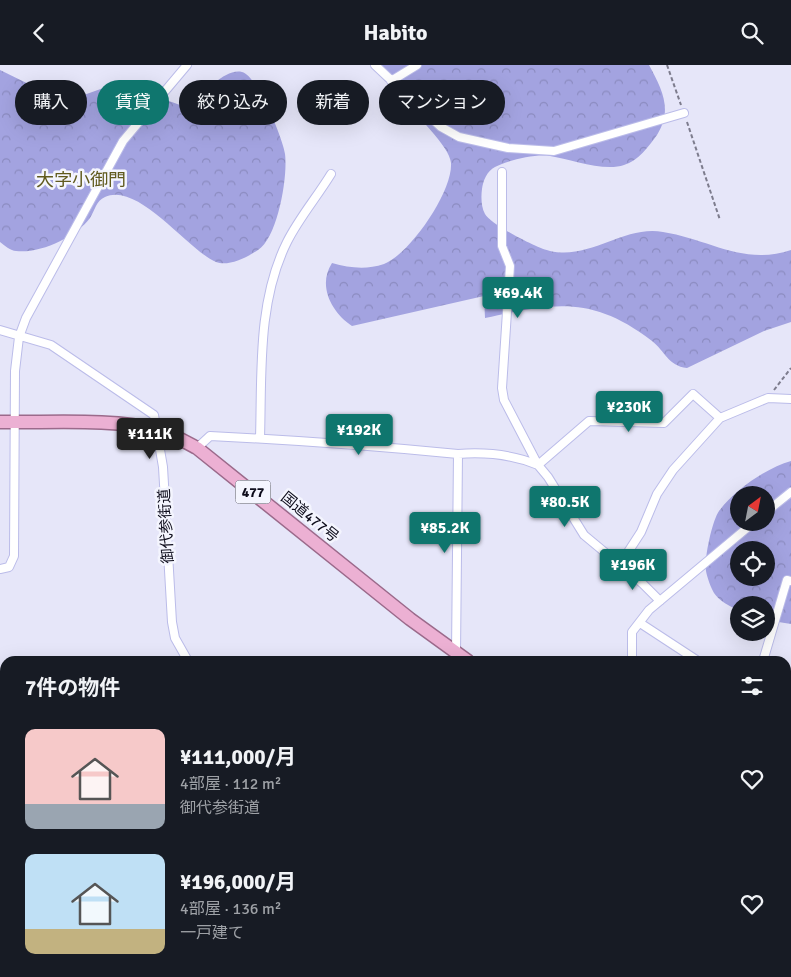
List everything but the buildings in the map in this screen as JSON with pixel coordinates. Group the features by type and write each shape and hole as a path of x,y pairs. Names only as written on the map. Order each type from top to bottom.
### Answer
{"highway":[{"name":"国道477号","path":"0,422 114,424 158,430 197,448 459,656"}],"street":[{"path":"0,569 9,567 14,556 15,371 19,337 42,287 124,141 188,65"},
{"path":"376,65 390,80"},
{"path":"393,80 417,65"},
{"path":"439,125 460,137 508,148 554,151 684,113"},
{"path":"502,172 502,246 510,266 502,388 504,400 538,465 584,535 643,584 660,601"},
{"path":"260,439 263,330 274,277 286,244 296,226 310,209 332,174"},
{"name":"御代参街道","path":"0,330 51,345 154,415 158,430 162,467 172,622 175,638 185,656"},
{"path":"538,465 589,421 664,423 693,394 720,418"},
{"path":"619,566 641,532 657,494 673,470 720,418 768,398 791,399"},
{"path":"197,448 210,437 341,443 521,458 538,465"},
{"path":"456,654 458,454"},
{"path":"775,505 791,492"},
{"path":"632,656 632,632 649,610 743,531"},
{"path":"765,656 788,580 791,581"},
{"path":"640,623 690,656"}],"path":[{"path":"667,65 720,220"},
{"path":"768,398 791,368"}],"green space":[{"path":"379,65 649,65 664,100 664,117 657,135 638,157 629,163 616,167 597,166 550,156 522,158 501,164 490,171 483,183 482,201 485,214 496,224 515,235 535,246 550,251 579,251 635,233 649,231 680,235 726,250 742,253 757,255 774,254 791,250 791,322 764,331 687,368 675,364 652,341 630,326 610,316 572,307 532,309 485,318 484,296 352,326 338,314 329,298 326,290 328,272 332,263 364,268 384,264 394,258 417,235 438,205 450,175 451,163 445,148 426,125 505,125 505,80 390,80"},
{"path":"0,70 20,80 15,80 15,125 87,125 87,94 97,90 97,125 169,125 169,101 179,105 179,125 275,125 280,135 286,164 283,191 276,220 265,243 254,253 238,260 226,263 216,262 192,245 148,208 132,199 118,195 102,199 84,225 57,243 36,250 14,251 0,242"},
{"path":"236,72 242,72 252,80 218,80"},
{"path":"791,461 791,624 775,621 775,596 730,596 730,606 725,603 714,593 706,571 709,540 716,516 730,498 730,531 775,531 775,486 745,486 771,469"}],"district":[{"name":"大字小御門","path":"81,180"}]}
